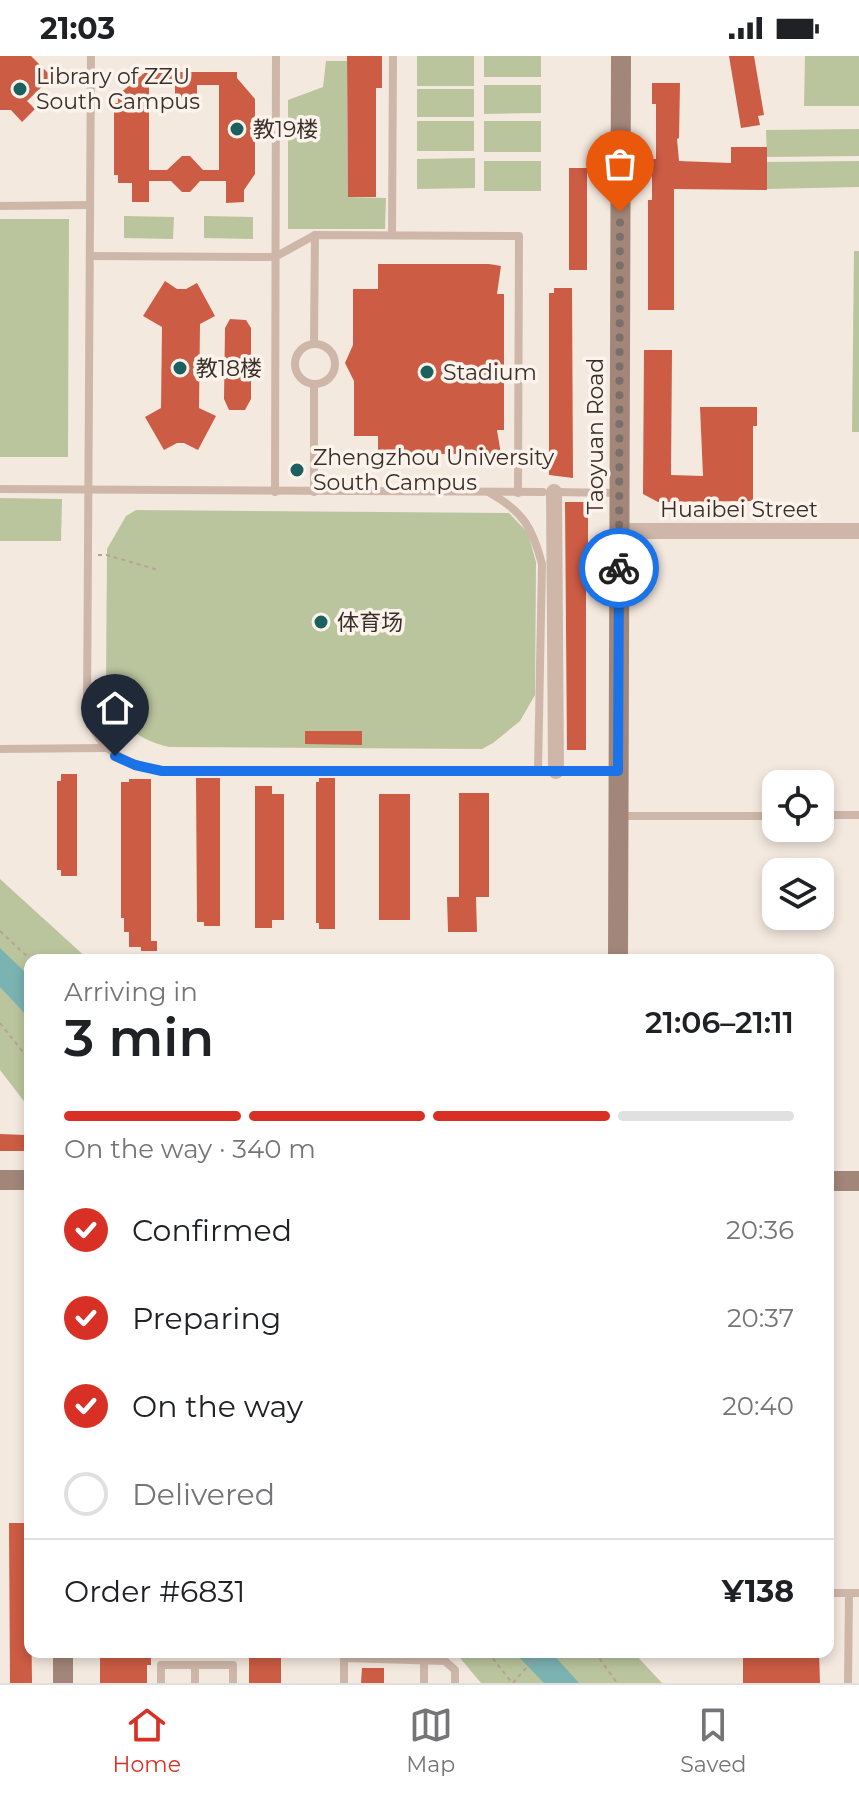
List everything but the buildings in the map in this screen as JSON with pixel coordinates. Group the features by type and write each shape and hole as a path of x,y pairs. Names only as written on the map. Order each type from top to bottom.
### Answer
{"street":[{"name":"Taoyuan Road","path":"618,954 621,56"},
{"path":"549,492 556,771"},
{"name":"Huaibei Street","path":"619,531 859,531"},
{"path":"0,1180 24,1180"},
{"path":"834,1181 859,1181"},
{"path":"63,1658 63,1683"}],"lane":[{"path":"91,56 87,711 105,748"},
{"path":"268,56 276,60 275,492"},
{"path":"392,235 393,56"},
{"path":"0,206 90,205"},
{"path":"90,256 275,257 315,235 519,236 518,493"},
{"path":"314,344 315,235"},
{"path":"314,344 327,347 336,363 328,381 314,385 298,376 294,363 299,351 314,344"},
{"path":"314,385 314,492"},
{"path":"0,489 619,493"},
{"path":"490,492 526,521 536,540 542,564 538,771"},
{"path":"0,749 105,748 135,765 162,771 618,771"},
{"path":"834,815 859,815"},
{"path":"618,816 762,816"},
{"path":"834,1593 859,1593"},
{"path":"848,1683 849,1593"},
{"path":"344,1683 344,1658 445,1661 455,1670 455,1683"},
{"path":"424,1660 424,1683"},
{"path":"161,1683 161,1665 233,1665 233,1683"},
{"path":"195,1665 195,1683"}],"path":[{"path":"88,555 107,555 158,570"},
{"path":"0,931 25,954"},
{"path":"0,1023 24,1053"},
{"path":"493,1658 512,1683 535,1658"},
{"path":"599,1658 617,1683"}],"green space":[{"path":"417,56 474,56 474,86 417,86"},
{"path":"484,56 541,56 541,77 484,77"},
{"path":"805,56 859,56 859,106 804,106"},
{"path":"326,61 347,61 348,197 386,198 385,229 288,229 288,100 323,87"},
{"path":"484,85 541,85 541,113 484,114"},
{"path":"417,89 474,89 474,117 417,117"},
{"path":"417,121 474,121 474,151 417,151"},
{"path":"484,121 541,121 541,152 484,152"},
{"path":"859,129 859,156 767,157 766,130"},
{"path":"475,158 475,188 417,189 417,159"},
{"path":"484,161 541,161 541,191 484,191"},
{"path":"859,161 859,187 766,189 766,162"},
{"path":"124,216 174,217 173,239 124,238"},
{"path":"204,216 253,217 253,239 204,238"},
{"path":"0,219 69,219 68,457 0,457"},
{"path":"854,251 859,251 859,432 852,432"},
{"path":"0,498 62,499 61,541 0,541"},
{"name":"体育场","path":"136,510 509,513 528,533 536,562 535,695 520,721 482,749 169,747 145,738 135,733 120,717 106,683 107,549 126,516"},
{"path":"0,879 82,954 24,954 24,1101 0,1070"},
{"path":"460,1658 639,1658 662,1683 481,1683"}],"water":[{"path":"0,948 24,971 24,1013 0,987"},
{"path":"520,1658 556,1658 579,1683 544,1683"}],"way so far":[{"path":"619,568 620,212"}],"place":[{"name":"Library of ZZU South Campus","path":"20,89"},
{"name":"教19楼","path":"237,129"},
{"name":"教18楼","path":"180,368"},
{"name":"Stadium","path":"427,372"},
{"name":"Zhengzhou University South Campus","path":"297,470"},
{"name":"体育场","path":"321,622"}],"route":[{"path":"115,756 135,765 162,771 618,771 619,568"}]}
